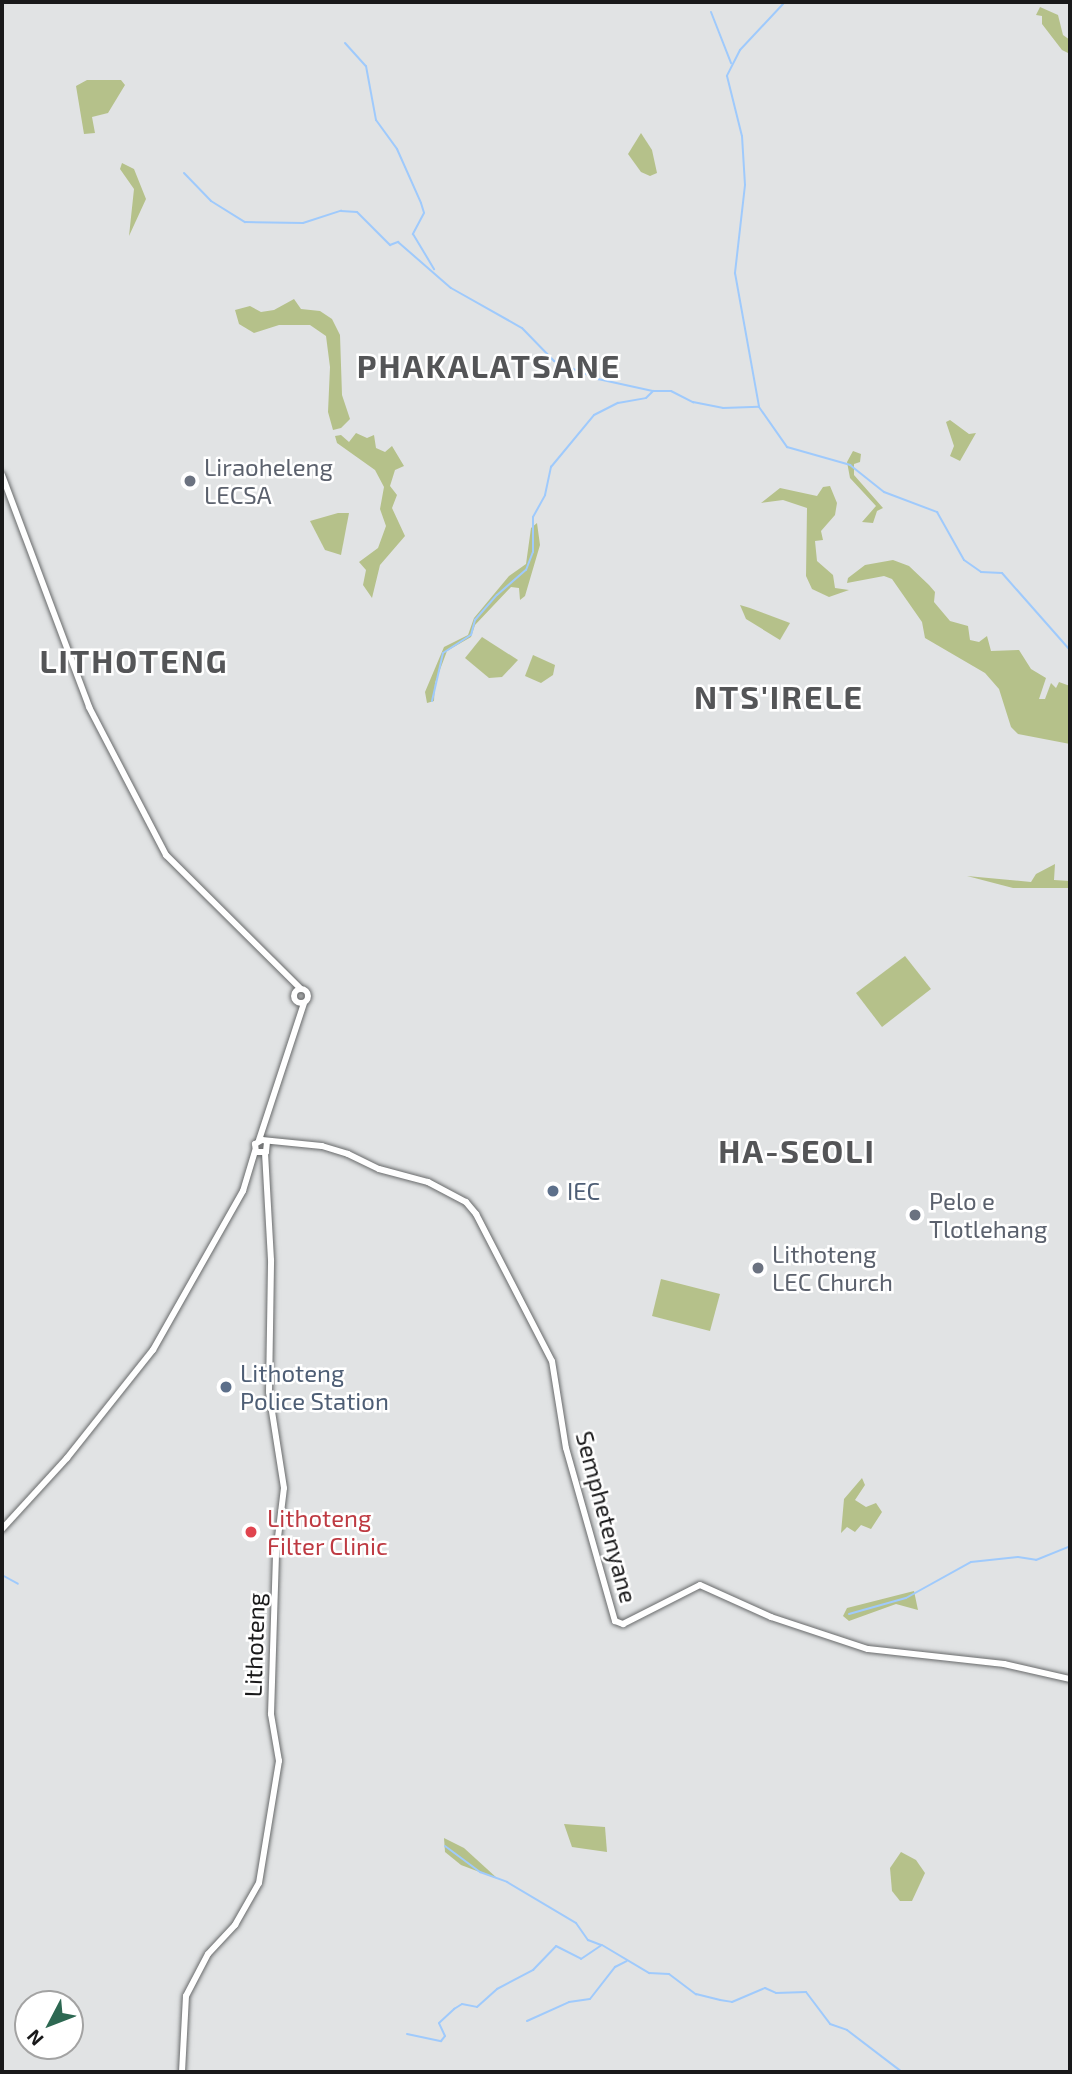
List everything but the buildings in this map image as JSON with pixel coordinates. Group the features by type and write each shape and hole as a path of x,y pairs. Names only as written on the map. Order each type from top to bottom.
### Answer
{"main road":[{"path":"2,475 89,706 166,855 308,995 298,999"},
{"path":"288,978 298,999"},
{"path":"253,1166 255,1151 264,1141 266,1125 298,1012 301,989"},
{"path":"264,1141 281,1143"},
{"name":"Lithoteng","path":"182,2072 186,1996 208,1954 235,1925 259,1882 279,1761 271,1714 276,1554 284,1488 269,1392 271,1260 264,1141"},
{"path":"2,1529 67,1458 153,1350 253,1166 266,1152 281,1143"},
{"name":"Semphetenyane","path":"281,1143 322,1146 428,1182 466,1202 476,1214 552,1361 566,1448 615,1621 623,1623 700,1585 771,1617 868,1649 1004,1664 1070,1679"},
{"path":"255,1151 266,1152"}],"green space":[{"path":"1040,7 1058,15 1063,35 1070,40 1070,54 1062,50 1042,24 1042,16 1036,15"},
{"path":"87,80 121,80 125,85 108,113 92,117 95,133 84,134 76,86"},
{"path":"641,133 652,150 657,173 650,176 641,172 628,154"},
{"path":"122,163 134,169 146,199 129,236 134,189 120,169"},
{"path":"294,299 301,309 320,311 332,319 340,335 342,395 350,419 341,428 333,430 328,412 330,367 326,336 310,325 279,325 254,333 239,324 235,310 250,306 261,312 274,310"},
{"path":"950,420 969,434 976,433 960,461 950,456 954,446 946,422"},
{"path":"356,433 367,438 374,435 376,448 385,452 392,446 404,466 395,470 390,486 397,495 392,508 405,536 380,565 372,598 363,585 366,570 359,562 378,548 386,526 380,509 384,487 375,470 337,443 335,436 341,435 349,442"},
{"path":"853,451 861,454 860,462 854,464 854,475 883,508 877,511 873,523 862,522 876,506 850,478 847,462"},
{"path":"830,486 837,503 835,515 821,531 823,540 815,541 817,561 833,575 835,588 849,590 829,597 812,589 806,576 807,508 783,500 761,503 780,488 817,496 823,487"},
{"path":"338,513 349,513 341,555 325,550 310,521"},
{"path":"537,523 540,545 525,596 520,600 519,588 511,587 475,625 471,637 447,651 435,683 434,701 427,703 425,692 444,647 468,635 474,618 509,576 526,564 531,528"},
{"path":"893,560 909,566 929,585 935,592 934,602 950,621 968,626 970,640 979,642 987,636 991,651 1019,650 1031,669 1046,678 1039,699 1045,699 1051,683 1056,688 1059,682 1070,686 1070,744 1018,734 1011,727 999,689 985,673 925,638 922,622 892,579 884,576 847,583 848,578 865,565"},
{"path":"740,605 790,623 780,640 746,619"},
{"path":"482,637 518,660 502,677 489,678 465,658"},
{"path":"533,655 555,665 553,675 541,683 525,676"},
{"path":"1055,864 1054,880 1070,881 1070,888 1013,888 967,876 1031,882 1036,874"},
{"path":"905,956 931,989 882,1027 856,993"},
{"path":"661,1279 720,1294 710,1331 652,1316"},
{"path":"862,1478 865,1485 855,1500 866,1507 876,1503 882,1512 871,1529 861,1525 855,1532 847,1527 841,1533 844,1499"},
{"path":"914,1591 918,1610 896,1604 849,1621 843,1616 847,1608"},
{"path":"564,1824 605,1827 607,1852 572,1847"},
{"path":"444,1838 464,1848 498,1879 461,1865 445,1852"},
{"path":"901,1852 916,1860 925,1873 912,1901 900,1901 892,1891 890,1868"}],"waterway":[{"path":"783,4 740,50 727,76 742,136 745,185 735,273 759,407 787,447 850,465 884,492 937,512 964,560 981,572 1002,573 1070,650"},
{"path":"711,12 731,63"},
{"path":"345,43 366,66 376,120 397,149 421,203 424,213 413,234 434,269"},
{"path":"184,173 211,201 245,222 303,223 341,211 357,212 390,245 398,242 451,288 522,328 554,361 598,379 653,391"},
{"path":"432,701 443,653 471,635 475,620 497,595 526,570 533,552 533,517 545,495 551,467 594,415 618,403 646,398 653,391 671,391 693,402 723,408 759,407"},
{"path":"849,1614 906,1598 971,1562 1018,1557 1036,1560 1070,1546"},
{"path":"2,1575 18,1584"},
{"path":"445,1846 480,1872 507,1882 576,1923 588,1940 601,1945"},
{"path":"407,2034 441,2041 445,2036 439,2023 454,2009 462,2004 477,2007 497,1989 533,1970 556,1946 581,1959 602,1945 649,1973 669,1974 696,1994 720,2000 732,2002 765,1988 776,1993 806,1992 830,2024 847,2030 902,2072"},
{"path":"527,2021 569,2002 590,1999 615,1967 627,1961"}],"place":[{"name":"Liraoheleng LECSA","path":"190,481"},
{"name":"IEC","path":"553,1191"},
{"name":"Pelo e Tlotlehang","path":"915,1215"},
{"name":"Lithoteng LEC Church","path":"758,1268"},
{"name":"Lithoteng Police Station","path":"226,1387"},
{"name":"Lithoteng Filter Clinic","path":"251,1532"}],"district":[{"name":"PHAKALATSANE","path":"489,365"},
{"name":"LITHOTENG","path":"134,660"},
{"name":"NTS'IRELE","path":"779,696"},
{"name":"HA-SEOLI","path":"797,1150"}]}
